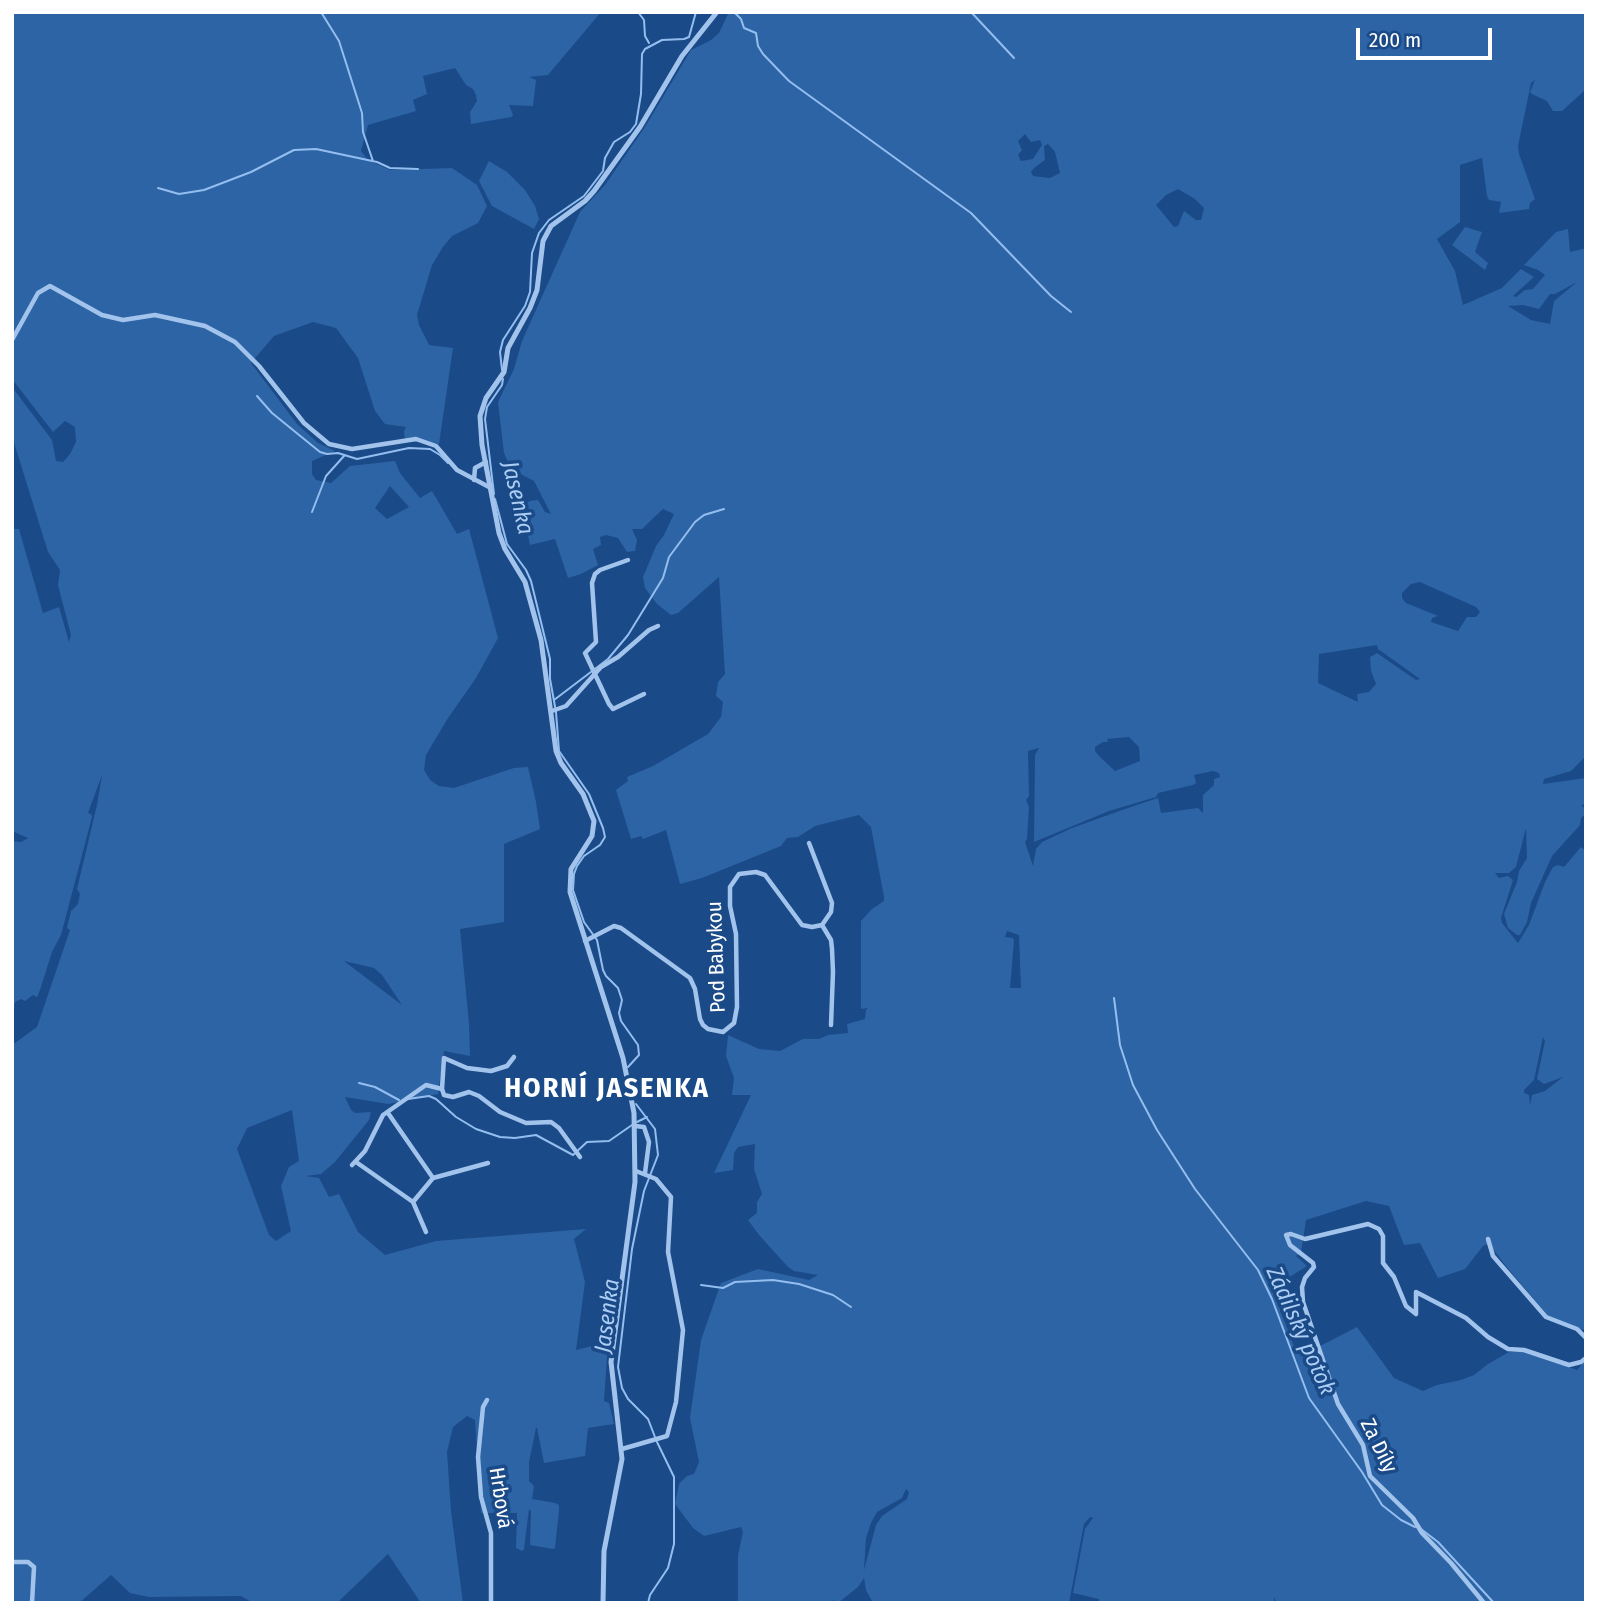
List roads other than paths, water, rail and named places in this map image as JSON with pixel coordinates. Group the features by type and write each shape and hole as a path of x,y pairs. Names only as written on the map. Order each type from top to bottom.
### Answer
{"street":[{"path":"603,1603 604,1551 620,1480 622,1449 612,1384 612,1355 636,1171 635,1124 625,1068 571,898 569,876 574,861 591,839 594,824 583,794 557,755 555,710 539,631 525,582 500,538 489,487 481,416 486,398 503,374 511,341 537,290 542,241 551,226 594,191 640,127 682,56 718,12"},
{"path":"12,340 38,293 50,286 102,315 123,320 155,315 205,326 235,342 259,366 304,423 329,444 352,449 416,439 436,446 457,470 489,487"},
{"path":"474,480 475,468 486,462"},
{"path":"628,560 595,574 592,583 596,642 585,653 613,709 644,694"},
{"path":"555,710 566,706 593,670 618,657 649,630 658,626"},
{"path":"809,843 832,903 831,912 822,925 831,940 832,949 831,1022 839,1021"},
{"name":"Pod Babykou","path":"584,942 612,927 619,927 693,982 700,1019 708,1029 718,1032 732,1027 736,1016 736,944 730,887 734,879 739,874 751,871 765,875 802,925 812,928 822,925"},
{"path":"514,1057 507,1066 491,1071 467,1068 444,1058 444,1095 453,1097 469,1092 500,1112 526,1123 551,1122 559,1128 580,1157"},
{"path":"426,1232 413,1202 354,1163 365,1151 383,1115 426,1085 442,1089"},
{"path":"388,1113 433,1178"},
{"path":"635,1124 644,1127 649,1142 645,1173"},
{"path":"413,1202 433,1178 488,1163"},
{"path":"622,1449 662,1440 668,1434 676,1402 683,1330 668,1252 672,1204 667,1191 654,1178 636,1171"},
{"name":"Za Díly","path":"1483,1603 1418,1525 1370,1476 1363,1445 1338,1404 1306,1314 1302,1287 1314,1267 1313,1263 1290,1245 1286,1235 1292,1234 1305,1239 1368,1224 1379,1229 1383,1236 1383,1264 1394,1277 1406,1306 1416,1314 1416,1292 1466,1318 1508,1349 1524,1350 1569,1366 1586,1358"},
{"path":"1488,1239 1493,1256 1546,1317 1577,1329 1586,1338"},
{"name":"Hrbová","path":"487,1400 483,1407 478,1457 481,1497 491,1533 491,1603"},
{"path":"12,1562 28,1562 34,1567 32,1603"}],"waterway":[{"path":"321,12 339,41 362,113 363,132 373,161"},
{"path":"638,12 644,20 645,36 649,43"},
{"name":"Jasenka","path":"502,370 500,352 503,340 525,306 530,292 532,253 539,233 549,220 584,196 603,171 605,158 614,142 630,132 636,124 641,94 642,54 645,49 662,40 689,37 696,12"},
{"path":"734,12 741,19 744,28 756,33 758,46 763,54 789,81 971,213 1051,296 1071,312"},
{"path":"971,12 1014,58"},
{"path":"158,188 179,194 204,190 251,172 294,150 316,149 377,162 390,168 418,169"},
{"name":"Jasenka","path":"494,494 485,419 487,407 502,385 503,379"},
{"path":"257,396 272,413 320,452 338,453 357,459 409,448 430,449 448,463"},
{"path":"312,512 326,476 344,456"},
{"name":"Jasenka","path":"495,499 507,544 531,581 550,659 559,751 589,794 603,828 605,837 600,845 584,856 577,866 573,890 584,922 597,940 603,970 618,988 622,1000 619,1013 621,1021 638,1045 639,1055 628,1067"},
{"path":"554,700 608,659 628,635 663,578 669,557 695,522 704,515 724,509"},
{"name":"Zádilský potok","path":"1114,998 1120,1045 1133,1085 1157,1130 1195,1189 1258,1270 1272,1299 1309,1398 1382,1505 1415,1527"},
{"path":"359,1083 375,1087 399,1100"},
{"path":"408,1099 429,1096 476,1129 500,1137 536,1135 573,1155 587,1142 609,1141 632,1125"},
{"name":"Jasenka","path":"636,1104 655,1129 658,1155 644,1191 632,1249 618,1367 622,1388 628,1399 648,1419 655,1437"},
{"path":"637,1122 647,1117"},
{"path":"701,1285 723,1288 735,1282 773,1280 799,1284 833,1295 851,1307"},
{"name":"Jasenka","path":"648,1603 650,1595 668,1568 674,1544 674,1477 657,1442"},
{"name":"Zádilský potok","path":"1421,1529 1438,1542 1494,1603"}],"district":[{"name":"HORNÍ JASENKA","path":"607,1089"}]}
